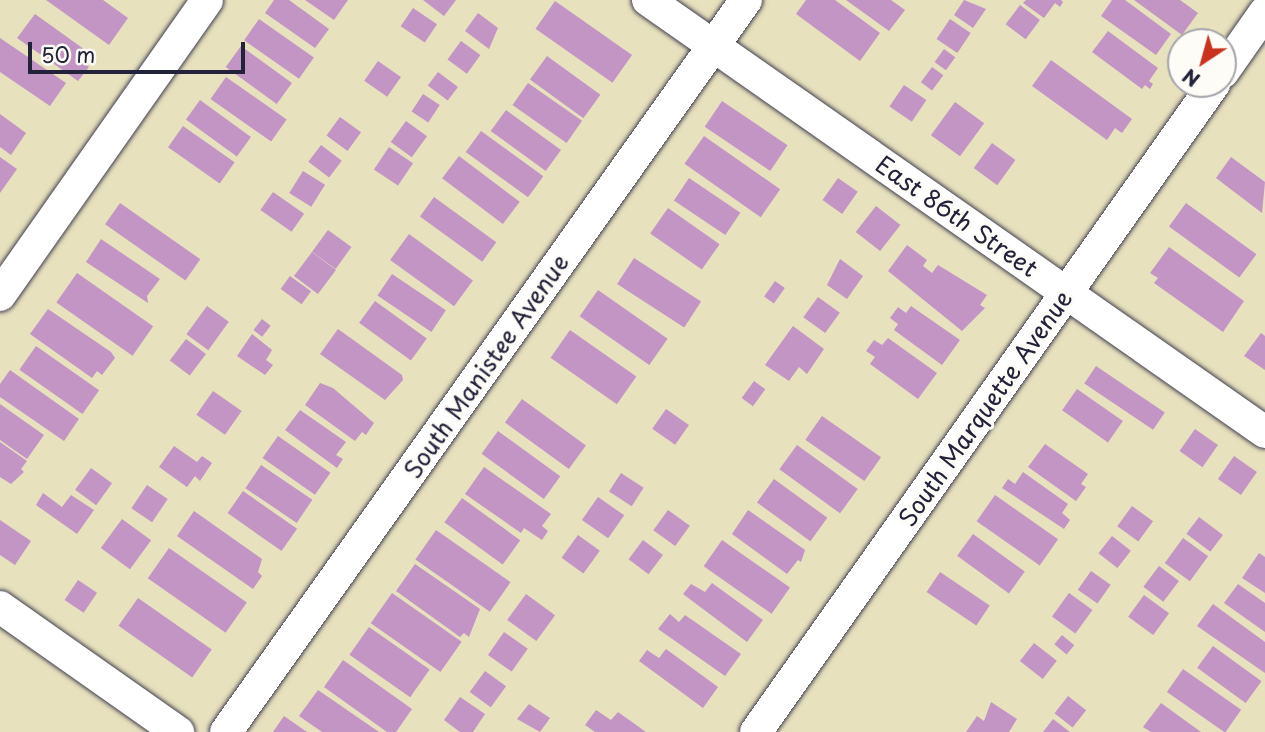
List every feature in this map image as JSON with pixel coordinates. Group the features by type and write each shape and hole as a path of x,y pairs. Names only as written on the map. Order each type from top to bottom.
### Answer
{"street":[{"path":"0,295 207,0"},
{"name":"East 86th Street","path":"648,0 1265,432"},
{"name":"South Manistee Avenue","path":"226,732 746,0"},
{"path":"1237,52 1265,12"},
{"name":"South Marquette Avenue","path":"756,732 1204,98"},
{"path":"0,607 178,732"}],"building":[{"path":"46,0 103,0 128,18 109,45"},
{"path":"274,0 289,0 329,29 315,48 265,13"},
{"path":"305,0 348,0 334,20"},
{"path":"423,0 456,0 444,16"},
{"path":"806,0 835,0 880,33 860,61 796,14"},
{"path":"846,0 891,0 905,10 889,31"},
{"path":"964,0 986,9 973,28 954,15"},
{"path":"1026,0 1063,2 1060,7 1055,3 1044,18 1023,3"},
{"path":"1112,0 1125,0 1167,31 1167,40 1156,55 1101,16"},
{"path":"1134,0 1180,0 1198,13 1187,28 1172,28"},
{"path":"555,1 632,55 612,83 535,29"},
{"path":"1020,5 1040,20 1026,39 1006,24"},
{"path":"413,8 437,24 425,42 401,26"},
{"path":"478,13 498,28 489,49 465,31"},
{"path":"35,14 88,52 85,64 89,67 78,81 17,38"},
{"path":"259,19 314,57 299,79 244,40"},
{"path":"950,19 971,33 957,53 937,39"},
{"path":"1108,31 1158,68 1149,81 1153,84 1150,89 1145,85 1142,89 1092,52"},
{"path":"0,38 66,83 50,106 0,72"},
{"path":"461,41 480,55 467,74 447,60"},
{"path":"241,46 292,83 277,104 226,67"},
{"path":"944,49 955,57 946,70 935,62"},
{"path":"547,56 600,95 583,118 530,79"},
{"path":"1051,60 1132,119 1122,133 1115,128 1107,140 1032,86"},
{"path":"378,61 401,77 387,97 364,81"},
{"path":"932,67 943,75 932,91 921,82"},
{"path":"438,72 458,87 448,101 428,86"},
{"path":"226,77 287,119 271,142 211,99"},
{"path":"528,83 582,121 567,143 513,105"},
{"path":"904,85 926,100 912,122 889,107"},
{"path":"423,94 440,105 428,123 412,112"},
{"path":"200,100 251,137 237,156 186,119"},
{"path":"722,101 787,145 770,171 705,127"},
{"path":"955,102 984,123 960,156 931,135"},
{"path":"506,110 561,150 546,171 491,131"},
{"path":"0,114 26,133 11,155 0,147"},
{"path":"340,117 361,132 348,151 326,136"},
{"path":"406,121 427,136 412,157 391,142"},
{"path":"183,126 235,162 220,183 168,147"},
{"path":"481,131 543,176 528,197 466,152"},
{"path":"704,136 780,189 761,217 684,164"},
{"path":"992,143 1015,160 997,185 974,168"},
{"path":"321,145 342,161 329,177 308,162"},
{"path":"389,147 413,163 398,186 374,169"},
{"path":"459,156 520,202 503,224 442,178"},
{"path":"0,157 17,169 0,193"},
{"path":"1231,157 1265,182 1262,213 1216,178"},
{"path":"303,171 325,185 311,207 289,193"},
{"path":"689,178 740,213 725,235 674,200"},
{"path":"838,178 858,192 842,214 823,200"},
{"path":"273,192 304,214 292,232 260,210"},
{"path":"434,197 496,242 482,262 420,216"},
{"path":"120,203 200,259 185,281 105,224"},
{"path":"1186,203 1256,254 1239,278 1169,226"},
{"path":"876,206 900,225 880,251 856,232"},
{"path":"668,208 720,244 702,270 650,233"},
{"path":"328,230 351,247 336,269 312,252"},
{"path":"409,234 473,280 454,306 390,260"},
{"path":"101,239 160,279 147,296 148,303 86,262"},
{"path":"907,245 927,260 923,266 932,273 938,265 987,295 980,305 985,308 962,331 888,271"},
{"path":"1169,247 1244,301 1223,332 1154,283 1158,278 1150,273"},
{"path":"312,252 336,270 318,294 294,276"},
{"path":"634,258 701,302 684,328 617,284"},
{"path":"840,259 863,276 847,299 827,285"},
{"path":"77,273 153,326 133,356 56,302"},
{"path":"392,274 446,310 431,332 377,296"},
{"path":"290,276 311,291 302,304 281,289"},
{"path":"775,281 785,288 774,303 764,297"},
{"path":"598,290 668,339 649,365 580,316"},
{"path":"818,297 840,313 825,333 803,317"},
{"path":"375,301 427,339 411,360 359,323"},
{"path":"207,306 229,322 208,350 186,334"},
{"path":"911,306 960,340 942,365 894,330 898,324 890,318 898,307 906,313"},
{"path":"48,309 111,352 115,358 102,375 97,371 92,378 30,334"},
{"path":"262,319 271,326 262,337 253,330"},
{"path":"793,326 824,349 807,374 799,367 789,381 765,365"},
{"path":"338,329 402,375 403,380 385,400 320,354"},
{"path":"570,330 636,376 617,404 550,358"},
{"path":"1261,333 1265,336 1265,370 1244,356"},
{"path":"252,334 272,350 266,360 273,365 265,375 237,356"},
{"path":"888,338 937,373 918,399 870,364 875,357 866,351 874,340 882,345"},
{"path":"186,339 206,354 190,376 170,361"},
{"path":"36,346 99,390 82,414 19,370"},
{"path":"1096,366 1165,412 1153,430 1084,383"},
{"path":"10,370 79,419 64,441 0,397 0,384"},
{"path":"754,381 765,389 753,406 742,398"},
{"path":"320,383 333,388 374,423 366,435 362,432 355,441 305,405"},
{"path":"1077,389 1123,421 1108,442 1062,410"},
{"path":"213,391 242,411 225,435 196,415"},
{"path":"522,399 586,445 569,469 505,422"},
{"path":"0,404 44,435 27,459 0,440"},
{"path":"666,409 689,425 675,445 652,429"},
{"path":"300,410 346,442 336,455 343,459 337,468 285,430"},
{"path":"822,416 881,457 864,481 805,440"},
{"path":"1195,429 1218,445 1202,467 1180,451"},
{"path":"498,431 560,476 544,499 482,454"},
{"path":"278,436 330,473 315,495 263,458"},
{"path":"0,442 27,461 21,469 24,472 11,484 0,477"},
{"path":"1045,444 1088,474 1081,484 1086,487 1076,501 1028,467"},
{"path":"797,445 858,489 840,513 779,469"},
{"path":"174,446 197,462 202,456 212,463 200,481 195,476 187,487 159,467"},
{"path":"1234,456 1257,472 1241,495 1218,479"},
{"path":"261,465 312,500 297,523 245,488"},
{"path":"484,467 551,514 542,526 548,531 542,540 524,528 521,533 465,494"},
{"path":"91,468 112,483 96,505 75,490"},
{"path":"1023,472 1068,504 1062,513 1070,520 1064,529 1002,488 1008,479 1015,484"},
{"path":"621,473 644,488 632,506 609,491"},
{"path":"774,479 827,518 810,541 757,502"},
{"path":"147,485 168,499 152,522 131,508"},
{"path":"243,491 297,529 282,551 228,513"},
{"path":"43,493 62,507 71,495 94,510 77,534 36,505"},
{"path":"995,495 1058,539 1040,565 977,521"},
{"path":"598,497 624,515 608,538 582,520"},
{"path":"462,498 520,540 503,565 444,522"},
{"path":"1132,506 1153,521 1138,542 1117,526"},
{"path":"668,510 690,526 675,546 653,530"},
{"path":"748,510 805,550 801,562 798,560 787,574 732,534"},
{"path":"194,511 262,559 258,572 262,576 253,589 177,536"},
{"path":"1199,517 1223,535 1210,552 1186,534"},
{"path":"122,519 151,540 130,569 101,548"},
{"path":"0,520 31,541 15,565 0,555"},
{"path":"436,530 511,582 490,612 415,559"},
{"path":"973,534 1025,572 1009,593 957,556"},
{"path":"578,535 600,551 583,574 562,558"},
{"path":"1112,536 1131,551 1117,568 1098,553"},
{"path":"1183,538 1208,556 1190,581 1165,563"},
{"path":"643,540 663,555 649,574 629,559"},
{"path":"722,540 790,588 772,614 704,566"},
{"path":"169,548 247,602 226,633 148,578"},
{"path":"1259,553 1265,557 1265,593 1242,578"},
{"path":"415,564 480,609 469,637 464,633 460,637 396,591"},
{"path":"1159,566 1179,581 1163,602 1143,587"},
{"path":"1091,571 1111,585 1097,604 1078,590"},
{"path":"940,572 990,606 976,625 927,592"},
{"path":"78,580 97,593 84,613 65,600"},
{"path":"712,583 763,620 747,642 683,594 691,584 705,592"},
{"path":"1238,584 1265,603 1265,632 1224,603"},
{"path":"392,593 462,642 440,672 371,623"},
{"path":"1069,593 1092,610 1075,634 1052,616"},
{"path":"526,594 555,615 536,641 507,620"},
{"path":"1144,595 1169,613 1153,635 1128,617"},
{"path":"138,598 212,650 192,677 118,626"},
{"path":"1213,604 1265,642 1265,673 1197,626"},
{"path":"670,614 679,622 685,615 741,654 725,676 658,629"},
{"path":"369,627 430,669 410,697 349,655"},
{"path":"504,632 528,649 512,672 488,655"},
{"path":"1062,635 1074,645 1067,654 1054,644"},
{"path":"1034,643 1057,661 1043,679 1020,661"},
{"path":"1213,646 1262,681 1246,703 1197,668"},
{"path":"666,649 718,687 703,708 639,661 647,650 659,658"},
{"path":"343,660 412,709 396,732 387,732 324,687"},
{"path":"1183,669 1241,710 1224,732 1167,692"},
{"path":"485,671 506,686 491,707 470,692"},
{"path":"318,690 379,732 322,732 299,716"},
{"path":"1068,696 1086,710 1073,727 1054,713"},
{"path":"460,697 485,714 473,732 460,732 444,720"},
{"path":"991,702 1017,719 1009,732 966,732 977,716 984,721"},
{"path":"1161,703 1201,732 1151,732 1143,727"},
{"path":"529,704 550,718 540,732 517,719"},
{"path":"596,710 611,720 618,712 646,732 595,732 585,725"},
{"path":"284,716 307,732 273,732"},
{"path":"1053,719 1070,732 1043,732"}]}
